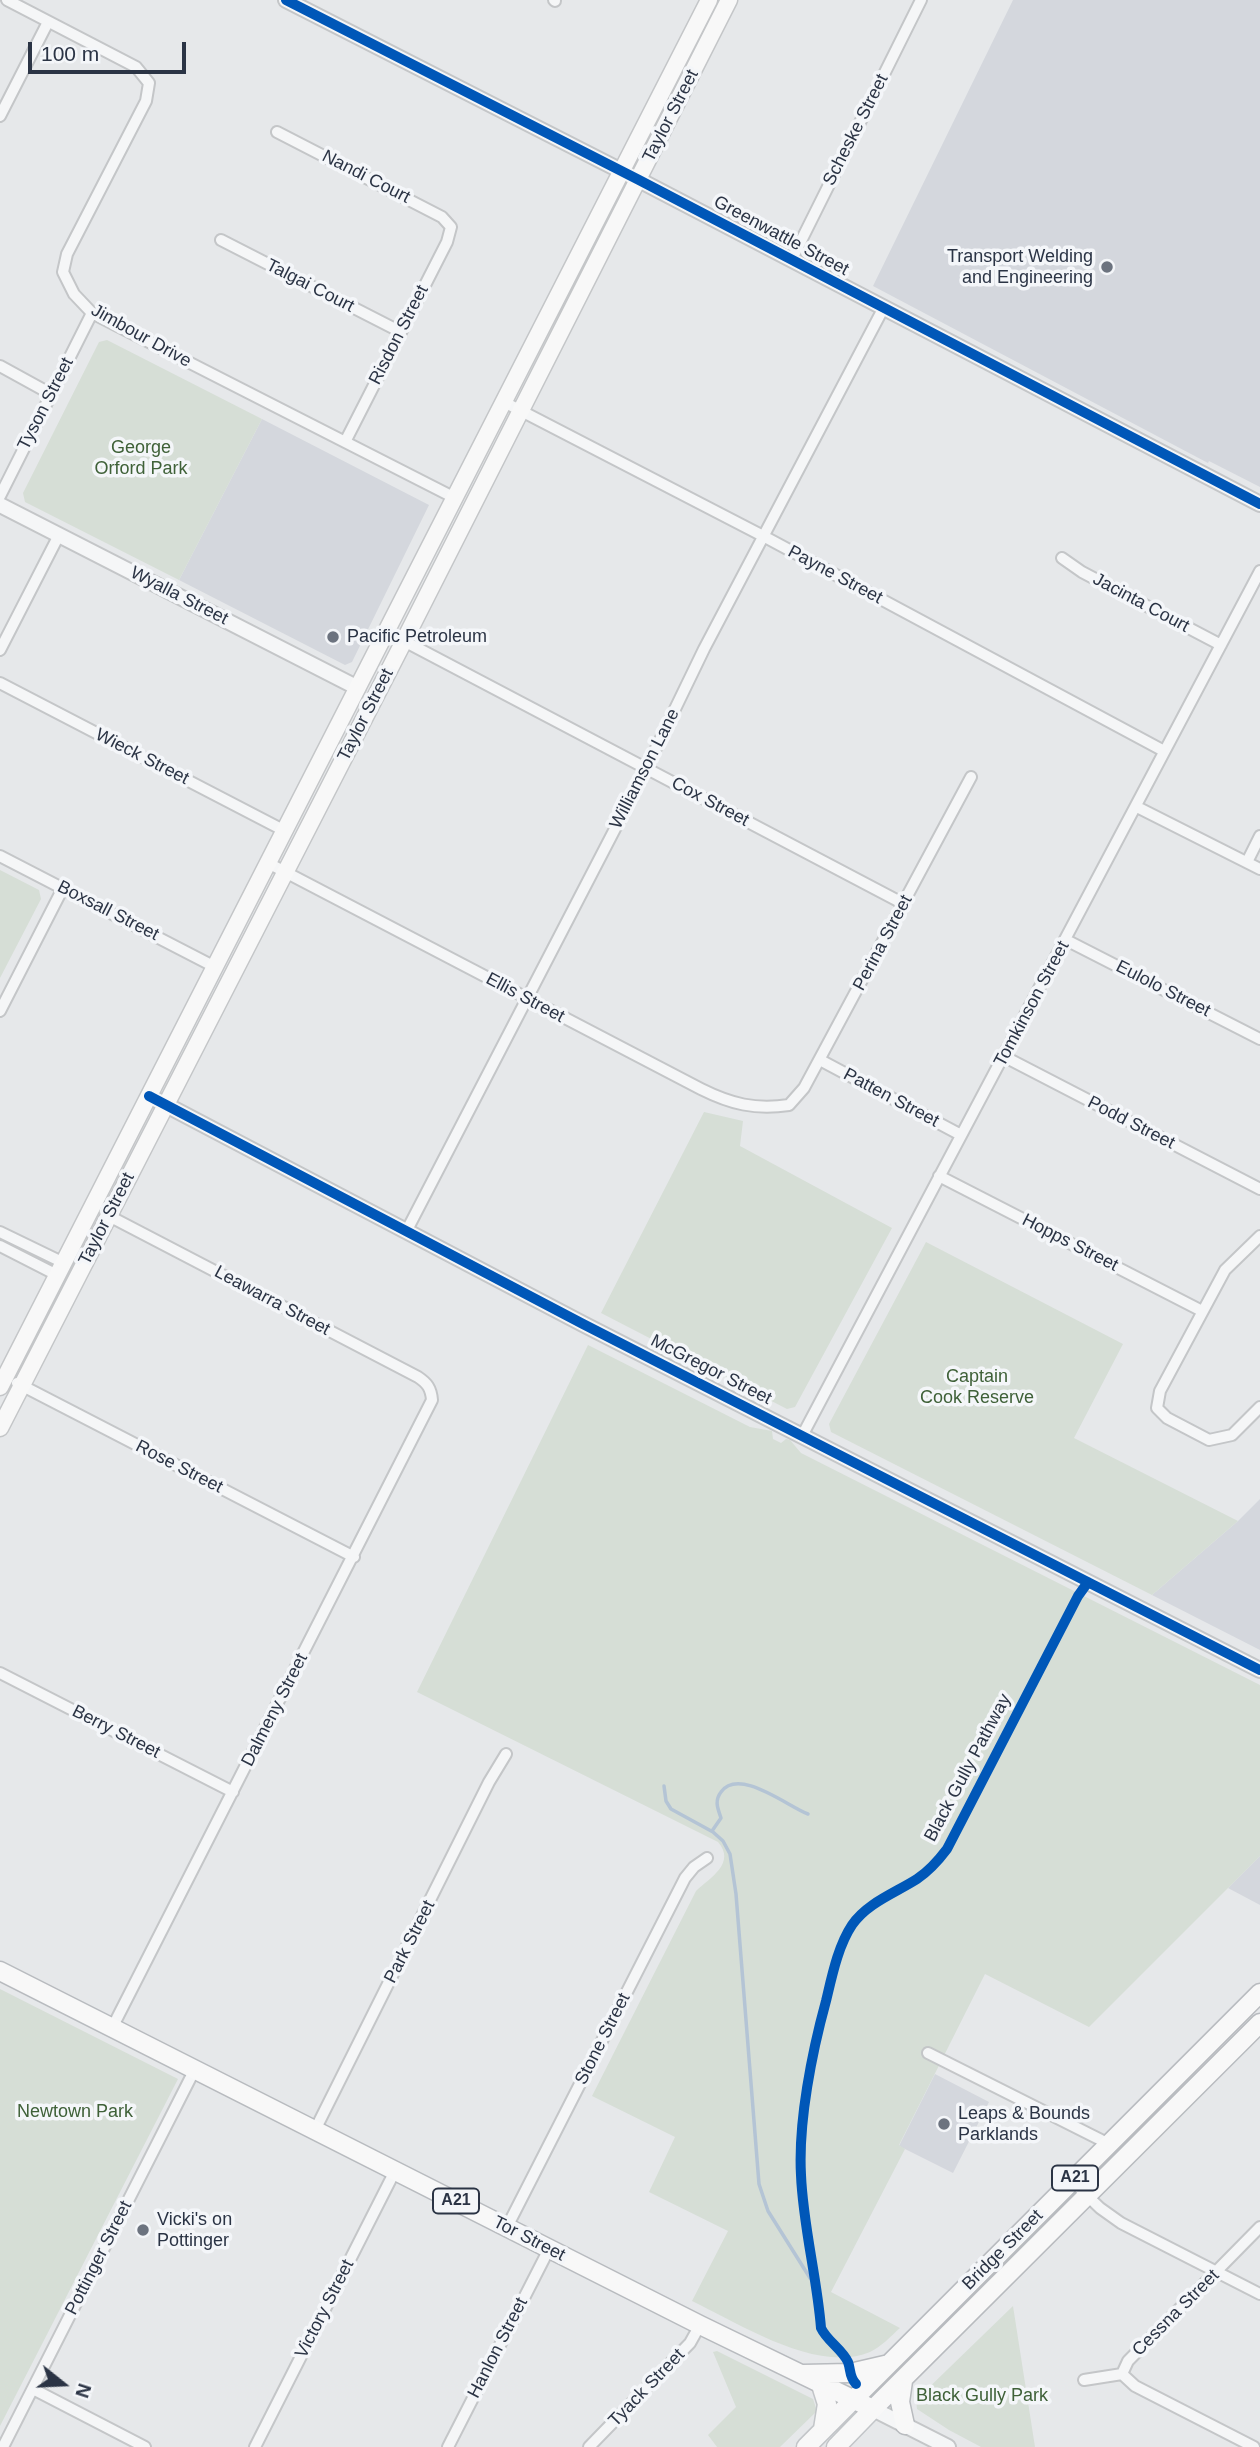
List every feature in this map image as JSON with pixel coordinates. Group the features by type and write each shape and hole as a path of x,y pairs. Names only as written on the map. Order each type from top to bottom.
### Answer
{"main road":[{"name":"Taylor Street","path":"2,1382 709,0"},
{"name":"Taylor Street","path":"0,1428 729,0"},
{"path":"358,688 371,686 391,651 404,641"},
{"name":"Tor Street","path":"0,1971 700,2325 873,2409"},
{"name":"Bridge Street","path":"806,2447 1260,1993"},
{"name":"Bridge Street","path":"836,2447 1260,2023"},
{"name":"A21","path":"800,2374 850,2374 889,2364"},
{"path":"903,2381 900,2402 905,2425"},
{"path":"821,2385 827,2407 823,2429"}],"street":[{"name":"Jimbour Drive","path":"7,0 136,67 149,83 146,101 67,254 63,272 74,295 92,313 455,498"},
{"name":"Greenwattle Street","path":"286,0 639,180 1260,504"},
{"name":"Scheske Street","path":"791,261 921,0"},
{"path":"0,116 48,22"},
{"name":"Nandi Court","path":"277,132 442,217 451,227"},
{"name":"Risdon Street","path":"345,442 399,331 447,242 451,227"},
{"name":"Talgai Court","path":"221,240 399,331"},
{"name":"Williamson Lane","path":"407,1230 883,309"},
{"name":"Tyson Street","path":"0,496 92,313"},
{"path":"0,366 51,394"},
{"name":"Payne Street","path":"504,402 765,537 1164,751"},
{"name":"Wyalla Street","path":"0,505 358,688"},
{"path":"0,650 59,535"},
{"name":"Jacinta Court","path":"1062,558 1082,572 1221,645"},
{"name":"Tomkinson Street","path":"802,1436 1260,571"},
{"name":"Cox Street","path":"404,641 904,904"},
{"name":"Wieck Street","path":"0,684 285,831"},
{"name":"Perina Street","path":"789,1105 804,1088 820,1060 971,777"},
{"path":"1137,807 1260,869"},
{"path":"1247,862 1260,836"},
{"name":"Boxsall Street","path":"0,856 215,967"},
{"name":"Ellis Street","path":"268,863 720,1098 766,1108 789,1105"},
{"path":"0,1011 63,888"},
{"name":"Eulolo Street","path":"1066,940 1260,1039"},
{"name":"Podd Street","path":"1003,1056 1260,1189"},
{"name":"Patten Street","path":"820,1060 961,1135"},
{"name":"McGregor Street","path":"149,1096 583,1324 1260,1670"},
{"name":"Hopps Street","path":"939,1176 1202,1311"},
{"name":"Leawarra Street","path":"109,1216 418,1377 426,1382 432,1391"},
{"path":"0,1232 61,1269"},
{"path":"1260,1236 1225,1270 1160,1391 1157,1408 1167,1418 1209,1440 1232,1435 1260,1407"},
{"path":"0,1246 61,1269"},
{"name":"Rose Street","path":"2,1382 22,1386 354,1557"},
{"name":"Dalmeny Street","path":"112,2028 428,1410 432,1391"},
{"name":"Berry Street","path":"0,1672 233,1792"},
{"name":"Park Street","path":"315,2130 489,1782 506,1754"},
{"name":"Stone Street","path":"507,2227 685,1878 706,1858"},
{"path":"928,2053 1108,2144"},
{"name":"Pottinger Street","path":"3,2447 195,2070"},
{"name":"Victory Street","path":"255,2447 395,2171"},
{"path":"1072,2181 1121,2223 1260,2294"},
{"name":"Cessna Street","path":"1084,2380 1122,2374 1128,2361 1260,2227"},
{"name":"Hanlon Street","path":"448,2447 549,2249"},
{"name":"Tyack Street","path":"589,2447 690,2343 700,2325"},
{"path":"1122,2374 1135,2386 1254,2447"},
{"path":"33,2389 145,2447"},
{"name":"Tor Street","path":"873,2409 947,2447"}],"shaded area":[{"path":"1013,0 1260,0 1260,487 1209,461 1208,463 873,286"},
{"path":"262,419 429,505 352,662 345,665 179,580"},
{"path":"1260,1499 1260,1650 1152,1595"},
{"path":"1260,1856 1260,1905 1228,1888"},
{"name":"Leaps & Bounds Parklands","path":"935,2074 989,2102 953,2173 899,2146"}],"green space":[{"name":"George Orford Park","path":"107,340 262,419 179,580 25,502 23,493 99,342"},
{"path":"0,870 39,890 41,899 0,978"},
{"path":"704,1112 743,1121 740,1146 892,1228 795,1407 787,1409 601,1313"},
{"name":"Captain Cook Reserve","path":"926,1242 1123,1344 1074,1438 1238,1521 1152,1595 831,1432 829,1424"},
{"path":"588,1345 750,1427 772,1431 773,1439 781,1443 786,1439 790,1440 801,1453 1260,1685 1260,1856 1089,2027 985,1974 899,2145 905,2149 831,2292 900,2328 870,2352 849,2357 827,2357 803,2352 755,2333 692,2301 728,2231 649,2192 675,2137 592,2096 696,1891 723,1863 723,1850 718,1842 417,1692"},
{"name":"Newtown Park","path":"0,1989 178,2079 0,2426"},
{"name":"Black Gully Park","path":"1013,2306 1035,2447 981,2447 917,2409 916,2400"},
{"path":"717,2351 813,2399 817,2411 780,2447 717,2447 708,2435 736,2407 713,2352"}],"waterway":[{"path":"712,1831 721,1818 718,1799 729,1785 751,1786 808,1814"},
{"path":"664,1786 666,1801 671,1809 713,1832 723,1841 730,1854 736,1894 759,2184 768,2211 810,2278"}],"cycle path":[{"path":"286,0 639,180 1260,504"},
{"path":"149,1096 583,1324 1260,1670"},
{"name":"Black Gully Pathway","path":"856,2384 845,2357 821,2328 801,2175 807,2087 836,1962 847,1933 858,1917 873,1904 921,1876 947,1849 1078,1596 1088,1582"}],"place":[{"name":"Transport Welding and Engineering","path":"1107,267"},
{"name":"Pacific Petroleum","path":"333,637"},
{"name":"Leaps & Bounds Parklands","path":"944,2124"},
{"name":"Vicki's on Pottinger","path":"143,2230"}]}
